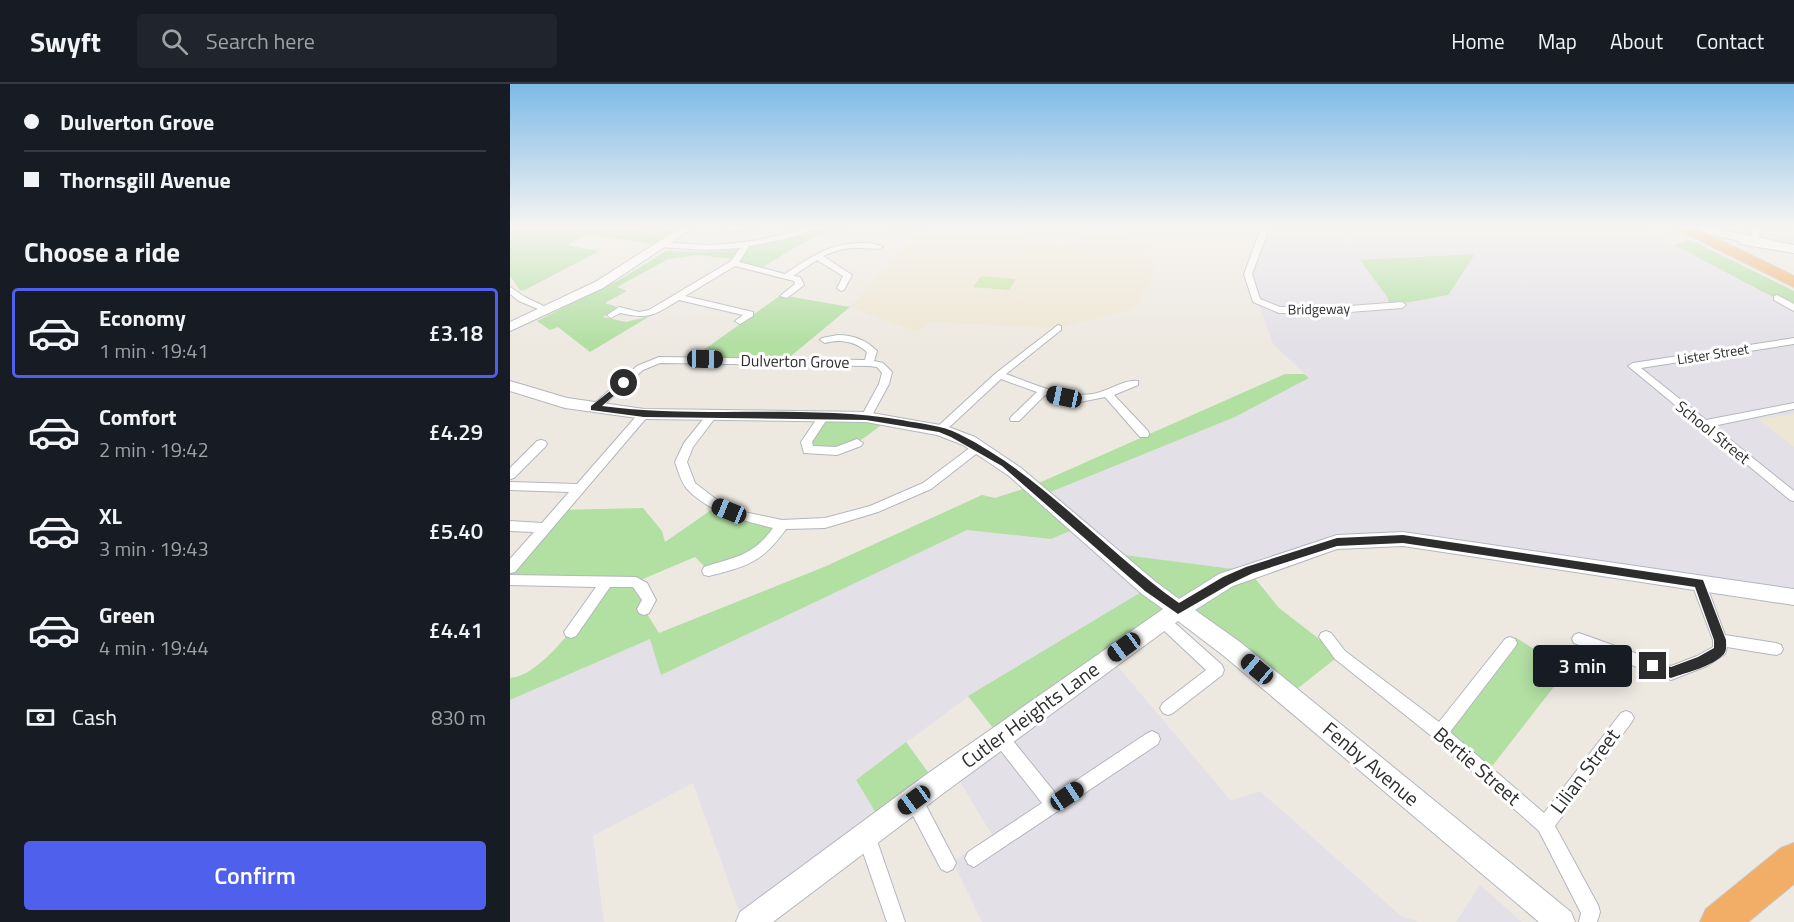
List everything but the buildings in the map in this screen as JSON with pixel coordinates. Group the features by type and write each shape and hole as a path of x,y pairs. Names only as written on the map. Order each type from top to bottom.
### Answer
{"highway":[{"path":"1761,265 1794,282"},
{"path":"1781,265 1794,273"},
{"path":"1719,922 1794,861"}],"street":[{"path":"510,327 599,285 631,265"},
{"path":"611,315 619,310 636,315 646,314 731,265"},
{"path":"743,265 797,279 800,285 785,293"},
{"path":"787,276 802,265"},
{"path":"833,265 848,274 841,288"},
{"name":"Bridgeway","path":"1251,265 1248,274 1256,300 1279,310 1389,302 1402,305"},
{"path":"510,290 522,299 548,310"},
{"path":"678,297 750,314 740,321"},
{"path":"1777,298 1794,308"},
{"path":"940,430 999,375 1058,328"},
{"path":"825,340 844,337 865,344 872,351 869,363"},
{"name":"Lister Street","path":"1633,366 1794,341"},
{"name":"Dulverton Grove","path":"594,408 640,368 659,360 869,363 880,365 887,372 884,384 866,417"},
{"name":"School Street","path":"1633,366 1793,495"},
{"path":"999,375 1042,392 1090,400 1109,395 1134,383"},
{"name":"Fenby Avenue","path":"510,386 565,403 644,414 866,417 940,430 979,447 1010,468 1149,588 1170,615 1232,649 1562,922"},
{"path":"1015,419 1042,392"},
{"path":"1109,395 1144,434"},
{"path":"1704,424 1794,406"},
{"path":"510,568 644,414"},
{"path":"713,414 688,446 681,462 690,485 717,506 741,516 782,525 825,523 874,509 927,486 979,447"},
{"path":"824,416 806,442 808,450 837,451 857,443"},
{"path":"510,475 542,444"},
{"path":"510,486 578,488"},
{"path":"709,571 752,559 768,546 782,525"},
{"path":"510,526 545,528"},
{"name":"Cutler Heights Lane","path":"750,922 772,915 866,835 1170,615 1226,580 1249,570 1337,542 1403,539 1794,597"},
{"path":"510,580 636,582 642,587 649,600 644,609"},
{"path":"571,632 607,581"},
{"path":"1579,639 1671,673 1702,661 1720,650 1720,640 1699,584"},
{"path":"1168,708 1217,670 1170,615"},
{"name":"Bertie Street","path":"1326,637 1341,655 1440,733 1545,825 1591,912 1588,922"},
{"path":"1720,640 1776,650"},
{"path":"1440,733 1510,643"},
{"name":"Lilian Street","path":"1545,825 1626,718"},
{"path":"1000,737 1054,805"},
{"path":"974,858 1152,740"},
{"path":"914,800 947,863"},
{"path":"866,835 896,922"}],"shaded area":[{"path":"889,265 1155,265 1157,267 1135,308 1058,328 929,322 918,332 850,307"},
{"path":"1251,265 1712,265 1794,308 1794,597 1403,539 1337,542 1282,561 1149,588 969,696 856,780 882,823 743,922 693,783 593,836 604,922 510,922 510,700 651,638 661,675 967,530 1051,539 1042,495 1235,417 1309,378 1273,344 1248,274"},
{"path":"1794,414 1794,447 1758,419"},
{"path":"1115,663 1231,801 1260,791 1401,916 1420,922 982,922 953,862 992,835 959,780"},
{"path":"1480,885 1522,922 1456,922"}],"green space":[{"path":"510,265 572,265 525,290 520,290 510,276"},
{"path":"643,265 657,265 617,287 627,291 605,303 617,307 603,317 626,322 650,316 590,352 558,327 550,330 537,321 621,279"},
{"path":"743,265 766,265 760,269"},
{"path":"1364,265 1468,265 1448,295 1389,306 1388,298"},
{"path":"1712,265 1742,265 1794,291 1794,308"},
{"path":"981,276 1016,279 1009,290 973,287"},
{"path":"781,295 850,307 785,361 691,359"},
{"path":"1285,374 1304,374 1309,378 1235,417 1043,495 1079,527 1051,539 967,530 661,675 650,639 510,700 510,678 537,666 551,654 607,582 510,580 510,568 560,510 643,508 662,531 665,542 717,506 782,525 768,546 709,571 695,557 636,582 642,587 644,609 659,633 824,567 982,495 995,498 1032,486"},
{"path":"824,416 887,421 857,443 837,451 808,450"},
{"path":"1108,553 1249,571 1279,608 1340,655 1288,696 1178,609 1000,737 968,696 1148,588"},
{"path":"1515,637 1567,670 1486,774 1440,733"},
{"path":"906,742 936,783 882,823 856,780"}],"route":[{"path":"624,383 594,408 644,414 866,417 940,430 969,441 1005,464 1149,588 1178,609 1226,580 1249,570 1337,542 1403,539 1699,584 1720,640 1720,650 1702,661 1671,673 1653,666"}]}
